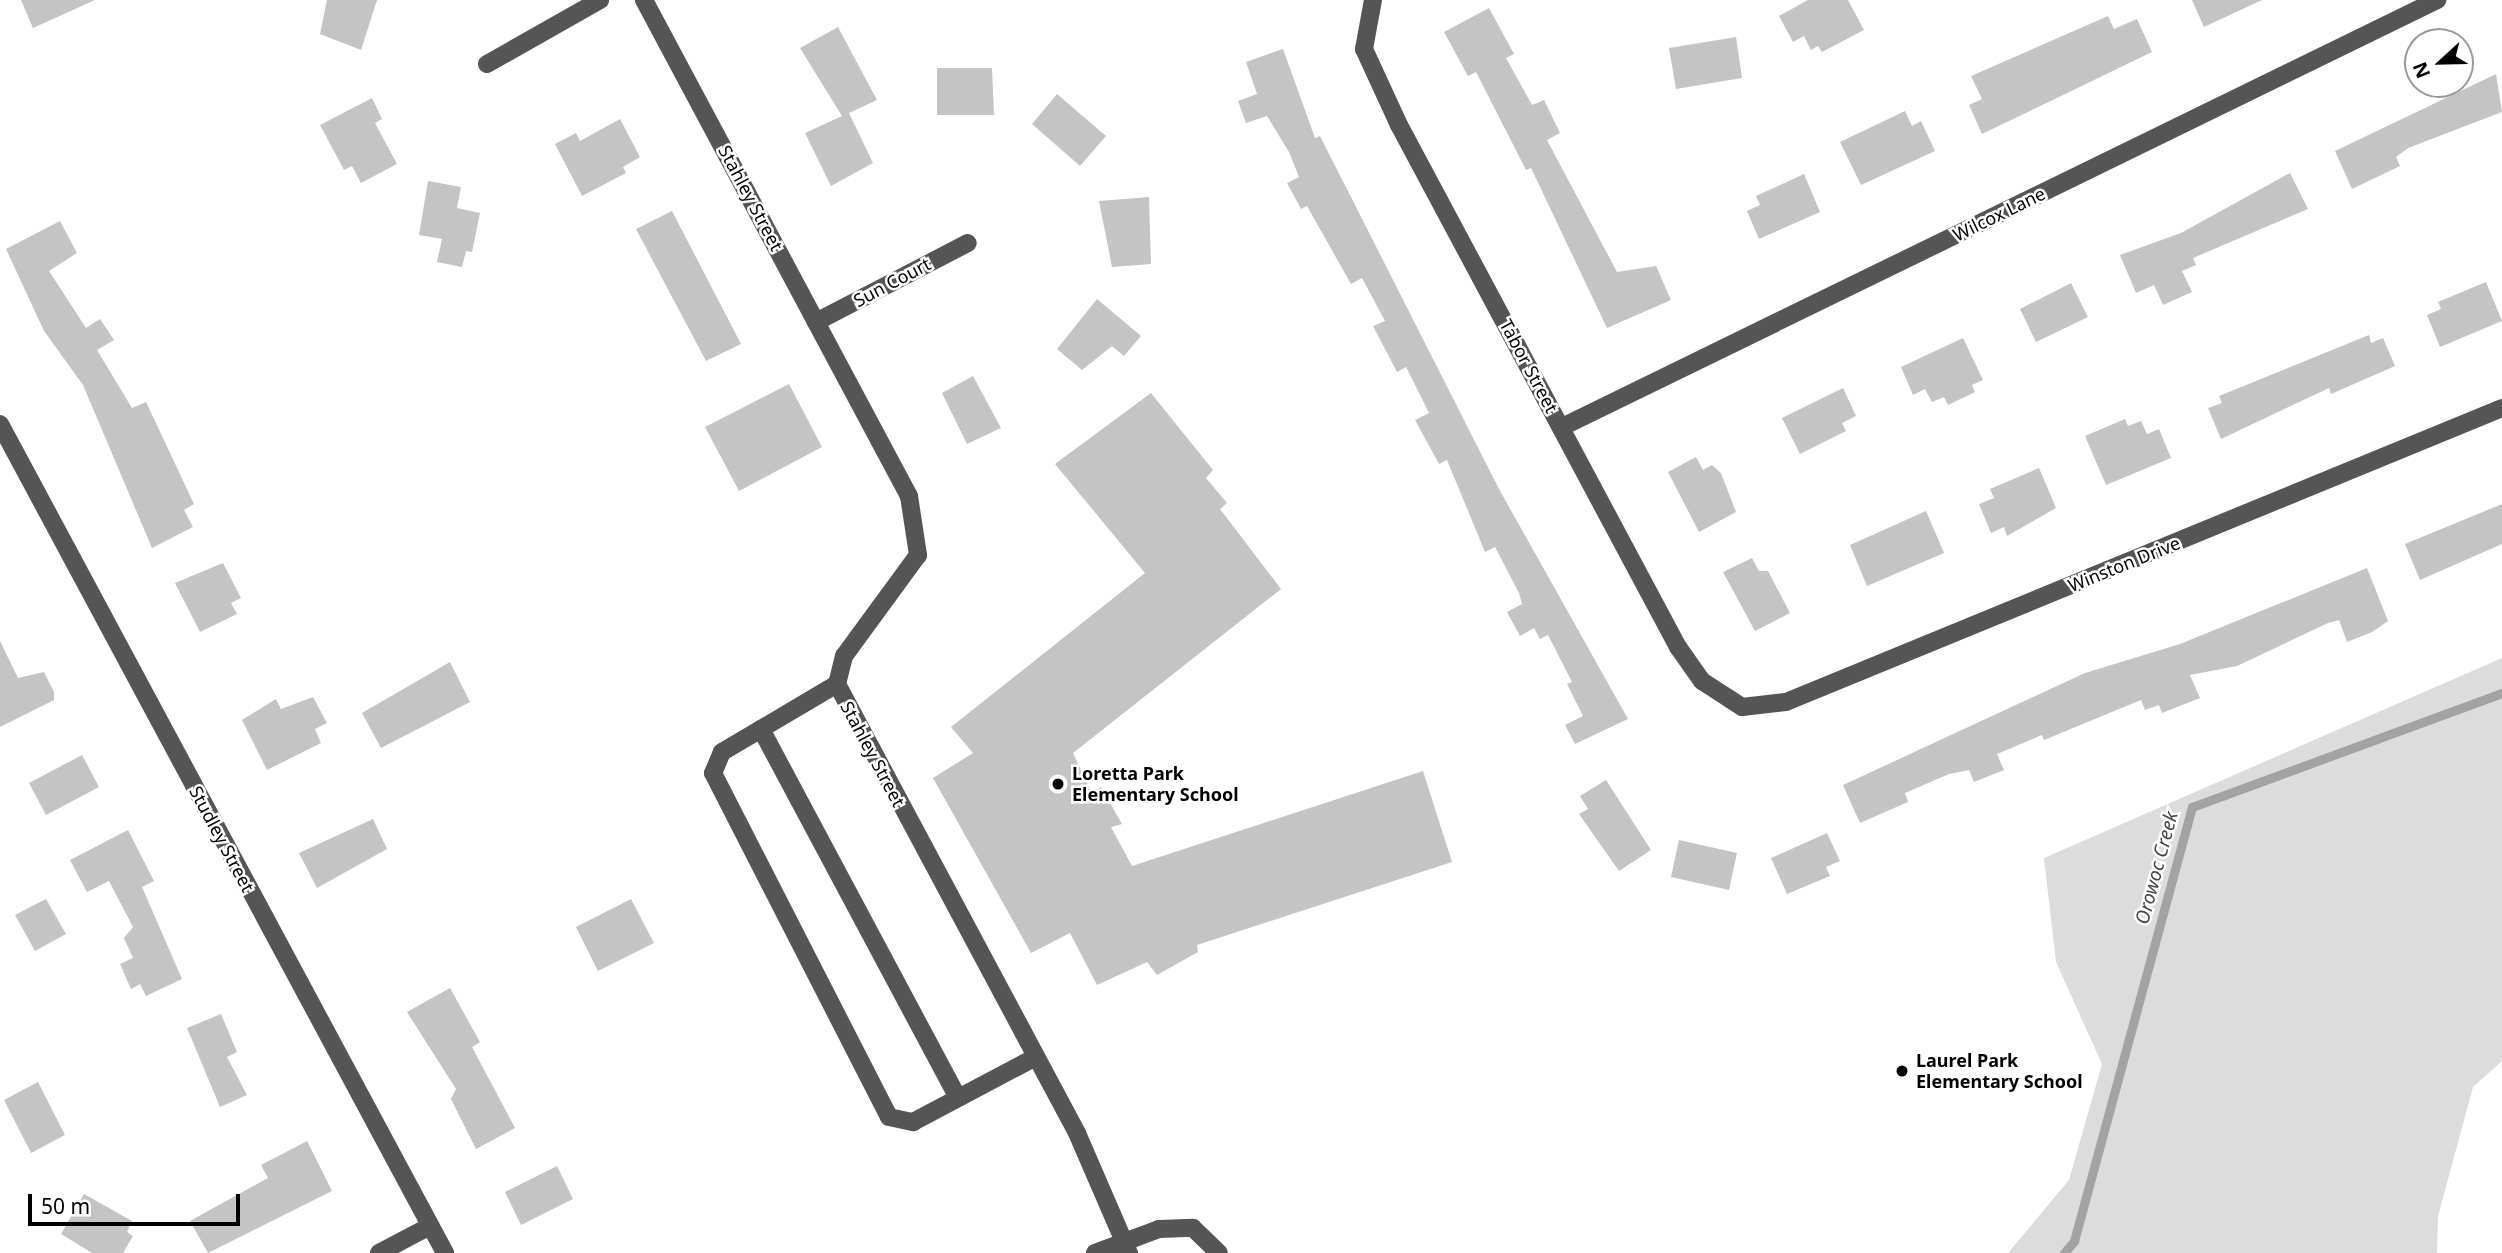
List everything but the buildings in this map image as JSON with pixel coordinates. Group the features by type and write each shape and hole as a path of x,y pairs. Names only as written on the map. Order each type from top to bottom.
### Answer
{"street":[{"path":"487,64 600,0"},
{"name":"Stahley Street","path":"644,0 909,496 918,555 844,656 837,684 1036,1057 1126,1247"},
{"name":"Tabor Street","path":"1373,0 1364,49 1678,647 1702,681 1742,707"},
{"name":"Wilcox Lane","path":"1562,427 2437,0"},
{"name":"Sun Court","path":"816,322 968,243"},
{"name":"Winston Drive","path":"1742,707 1786,702 2502,408"},
{"name":"Studley Street","path":"0,424 445,1253"},
{"path":"837,684 722,752 713,773 889,1117 913,1122 1036,1057"},
{"path":"761,729 958,1098"},
{"path":"379,1253 430,1226"},
{"path":"1096,1253 1126,1247 1159,1229 1193,1228 1219,1253"}],"shaded area":[{"path":"2502,658 2502,1061 2473,1087 2438,1216 2437,1253 2008,1253 2069,1180 2102,1064 2056,962 2044,858"}],"waterway":[{"name":"Orowoc Creek","path":"2064,1253 2074,1241 2192,807 2502,693"}],"place":[{"name":"Loretta Park Elementary School","path":"1058,784"},
{"name":"Laurel Park Elementary School","path":"1902,1071"}]}
